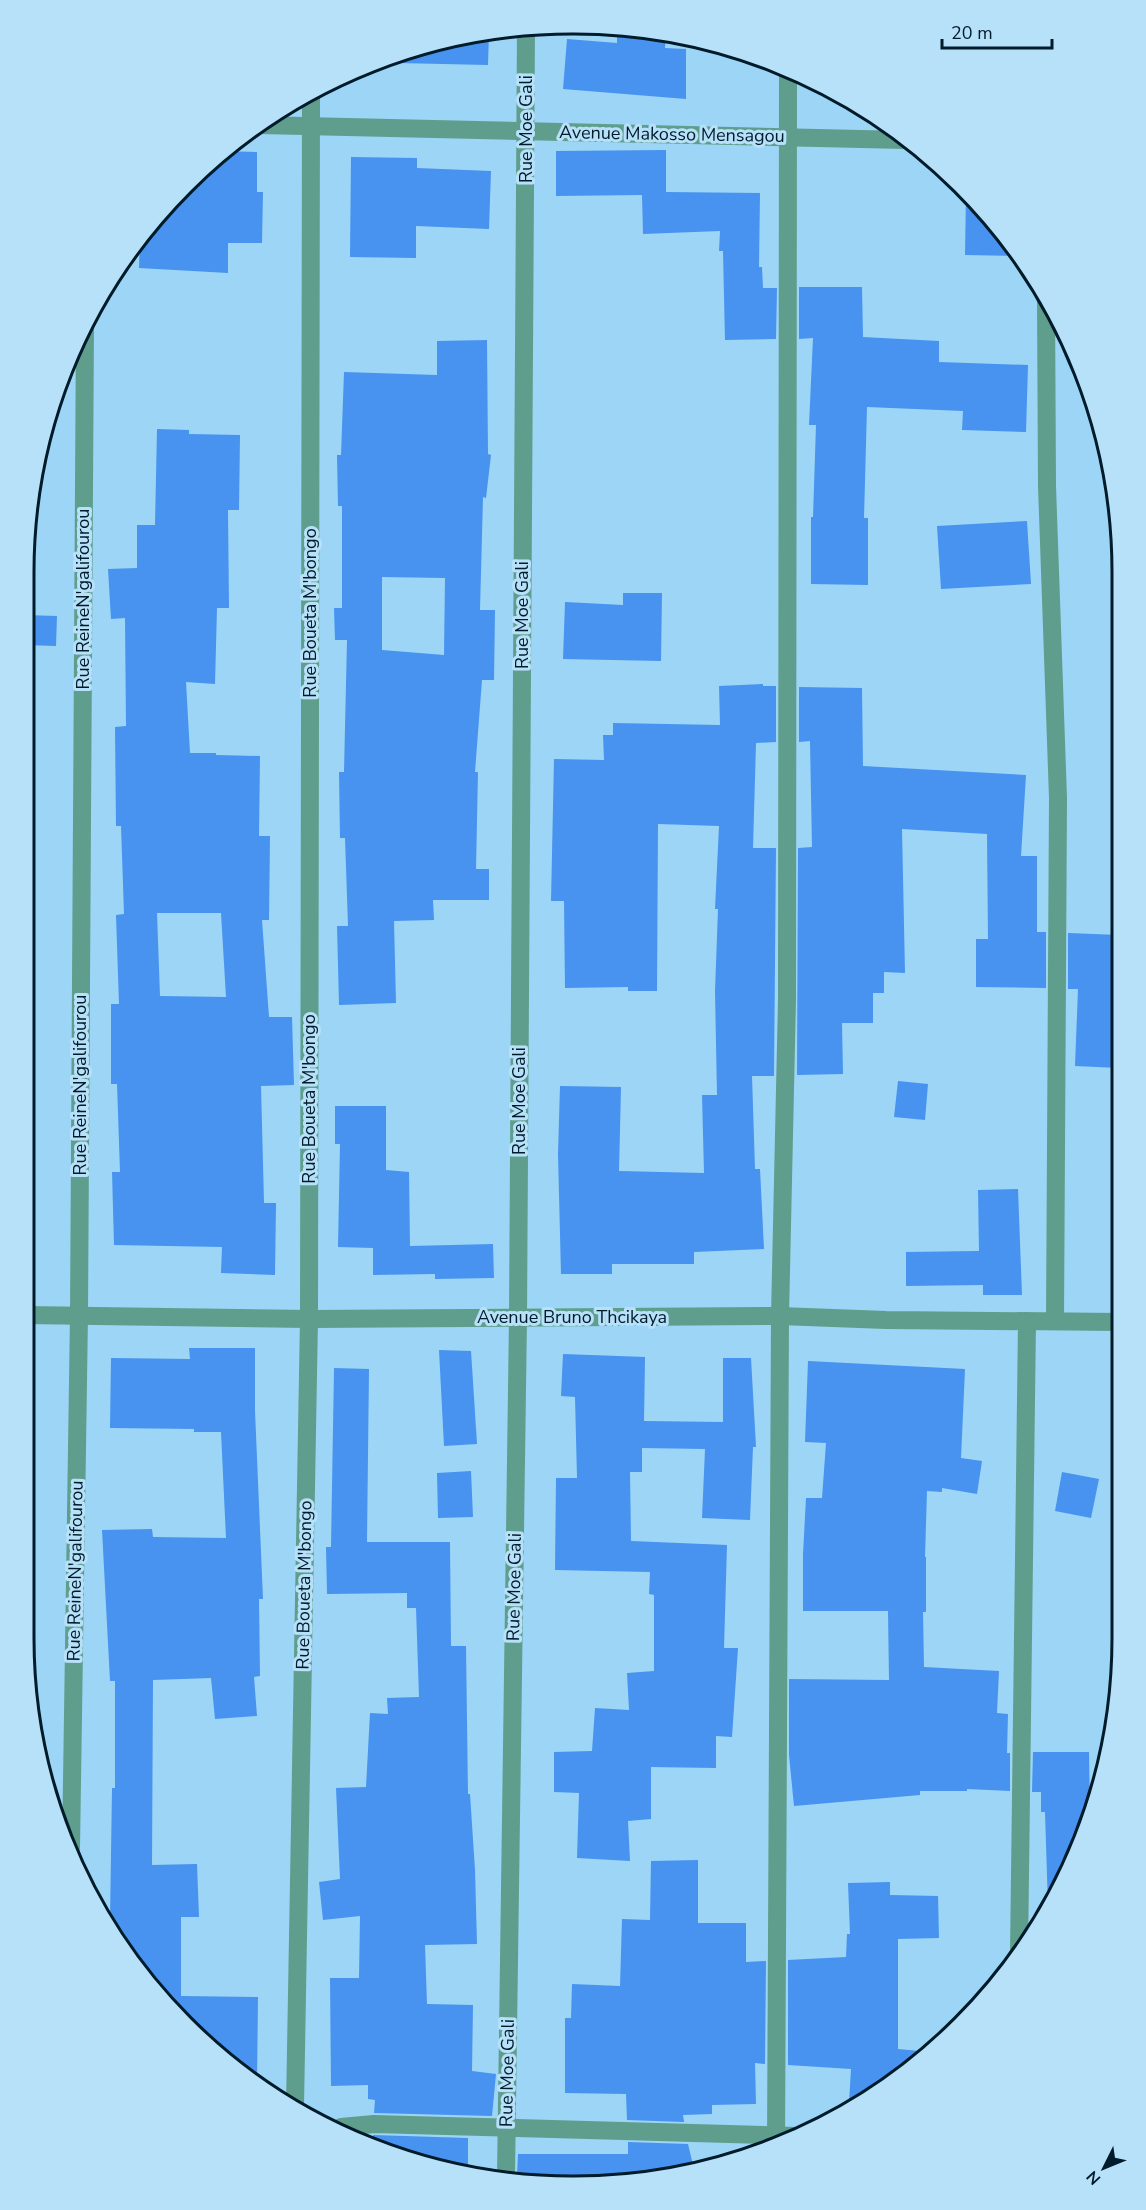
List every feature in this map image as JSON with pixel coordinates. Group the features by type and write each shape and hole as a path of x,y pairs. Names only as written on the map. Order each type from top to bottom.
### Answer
{"street":[{"name":"Rue Moe Gali","path":"506,2171 518,1318 526,37"},
{"path":"776,2136 780,1316 788,999 788,79"},
{"name":"Rue Boueta M'bongo","path":"295,2098 309,1319 310,104"},
{"name":"Avenue Makosso Mensagou","path":"274,125 892,140"},
{"path":"1046,317 1047,486 1058,798 1055,1321"},
{"name":"Rue ReineN'galifourou","path":"71,1833 79,1315 85,346"},
{"name":"Avenue Bruno Thcikaya","path":"34,1315 309,1319 780,1316 886,1320 1112,1322"},
{"path":"1019,1938 1027,1321"},
{"path":"348,2126 374,2124 507,2128 766,2140"}],"building":[{"path":"617,37 643,39 665,43 665,48 686,49 686,99 563,89 567,39 617,43"},
{"path":"489,41 488,65 400,63"},
{"path":"666,150 666,192 760,193 759,267 762,267 763,288 777,288 776,339 725,340 723,251 719,251 720,231 643,234 642,195 556,196 556,151"},
{"path":"238,151 257,152 257,192 263,192 262,243 228,243 228,273 139,268 139,254 192,192"},
{"path":"351,157 417,158 417,168 491,171 489,229 416,226 416,258 350,257"},
{"path":"966,205 1008,256 965,255"},
{"path":"799,287 862,287 863,337 939,341 939,362 1028,365 1026,432 962,430 963,411 867,407 864,518 868,518 868,585 811,584 811,517 813,517 816,425 809,425 813,338 799,339"},
{"path":"487,340 488,454 491,455 486,498 483,497 480,610 495,610 494,680 482,680 475,772 478,772 476,869 489,869 489,900 433,900 434,920 394,921 396,1003 339,1005 337,926 348,926 345,838 340,838 339,772 344,772 347,640 335,640 334,608 342,608 342,506 338,506 337,455 341,455 344,372 437,375 437,341","holes":["382,577 445,578 444,655 382,650"]},
{"path":"157,429 189,430 189,434 240,435 239,510 228,510 229,608 217,608 215,684 186,682 190,753 260,756 259,836 270,836 269,920 262,920 269,1017 292,1017 294,1085 261,1086 264,1203 276,1203 275,1275 221,1273 222,1247 114,1245 112,1172 120,1172 117,1084 111,1084 111,1004 119,1004 116,915 124,914 121,826 116,826 115,727 126,726 125,618 111,619 108,569 137,568 137,525 155,525","holes":["157,913 221,913 226,997 160,996"]},
{"path":"1027,521 1031,584 941,589 937,526"},
{"path":"623,593 662,593 661,661 563,659 565,602 623,605"},
{"path":"34,615 57,616 56,646 34,645"},
{"path":"763,684 763,686 776,686 776,742 756,743 753,848 776,848 774,1076 752,1076 755,1169 760,1169 764,1249 694,1252 694,1264 612,1264 612,1274 561,1274 558,1154 560,1086 621,1087 619,1171 704,1173 702,1095 717,1095 715,991 718,909 715,909 719,826 658,824 657,991 628,991 628,987 565,988 564,901 551,901 554,759 604,760 603,735 613,735 613,723 720,725 719,686"},
{"path":"799,687 862,688 863,766 1026,775 1021,856 1037,856 1037,932 1046,932 1046,988 976,987 976,939 988,939 987,834 902,829 905,973 884,972 884,993 873,993 873,1023 842,1023 843,1074 797,1075 798,848 812,847 810,741 799,742"},
{"path":"1068,933 1112,935 1112,1068 1075,1066 1078,989 1068,989"},
{"path":"898,1081 928,1084 925,1120 894,1117"},
{"path":"335,1106 386,1106 386,1170 409,1172 410,1246 493,1244 494,1278 435,1279 435,1274 373,1275 373,1248 338,1247 340,1144 335,1144"},
{"path":"1018,1189 1022,1295 983,1295 983,1285 906,1286 906,1252 979,1251 978,1190"},
{"path":"189,1348 255,1348 255,1411 263,1599 259,1599 260,1676 254,1677 257,1716 215,1719 211,1678 153,1680 152,1865 197,1864 199,1917 181,1917 181,1996 258,1997 257,2073 218,2042 168,1992 125,1936 110,1911 112,1788 115,1788 115,1681 110,1681 102,1530 152,1529 153,1537 226,1538 221,1432 194,1432 194,1429 110,1428 111,1358 190,1359"},
{"path":"439,1350 471,1351 477,1444 444,1446"},
{"path":"563,1354 645,1357 644,1421 723,1422 723,1358 751,1358 756,1447 753,1447 750,1520 702,1518 705,1449 642,1448 642,1472 630,1472 631,1541 727,1545 724,1648 738,1648 732,1737 716,1736 716,1768 651,1767 651,1819 628,1821 630,1861 577,1858 579,1793 554,1792 554,1752 592,1751 595,1708 629,1710 627,1673 654,1671 654,1595 649,1594 650,1572 555,1570 556,1478 577,1478 575,1397 561,1396"},
{"path":"808,1361 965,1369 961,1458 982,1461 977,1494 942,1488 942,1492 927,1491 926,1612 923,1612 924,1667 999,1671 997,1713 1008,1714 1007,1753 1010,1753 1010,1791 967,1789 967,1791 920,1791 920,1795 794,1806 789,1755 789,1679 889,1680 888,1611 803,1611 806,1498 822,1498 826,1443 805,1442"},
{"path":"334,1368 369,1369 367,1542 450,1542 451,1646 466,1646 468,1794 470,1794 475,1870 477,1944 425,1945 427,2004 473,2005 472,2071 496,2074 492,2116 374,2113 375,2100 368,2099 368,2085 331,2086 330,1978 359,1978 360,1916 323,1920 319,1882 340,1879 336,1788 366,1787 370,1713 388,1714 387,1698 419,1697 416,1608 407,1608 407,1593 327,1594 326,1547 331,1547"},
{"path":"471,1471 473,1517 438,1518 437,1473"},
{"path":"1062,1472 1099,1479 1091,1518 1055,1511"},
{"path":"1033,1752 1089,1752 1090,1788 1083,1810 1071,1843 1047,1891 1045,1812 1041,1812 1041,1792 1032,1792"},
{"path":"698,1860 698,1923 746,1923 746,1962 766,1961 765,2064 755,2063 756,2104 712,2105 712,2114 683,2115 684,2122 627,2120 626,2094 565,2093 565,2018 571,2018 572,1984 620,1986 622,1919 650,1920 651,1861"},
{"path":"890,1882 890,1895 938,1896 939,1938 898,1939 898,2049 917,2051 872,2085 849,2099 851,2069 788,2065 788,1960 846,1957 847,1934 850,1934 848,1883"},
{"path":"373,2135 468,2138 468,2165 434,2157 373,2137"},
{"path":"628,2142 688,2144 692,2162 643,2171 608,2174 573,2176 517,2172 518,2154 628,2154"}]}
